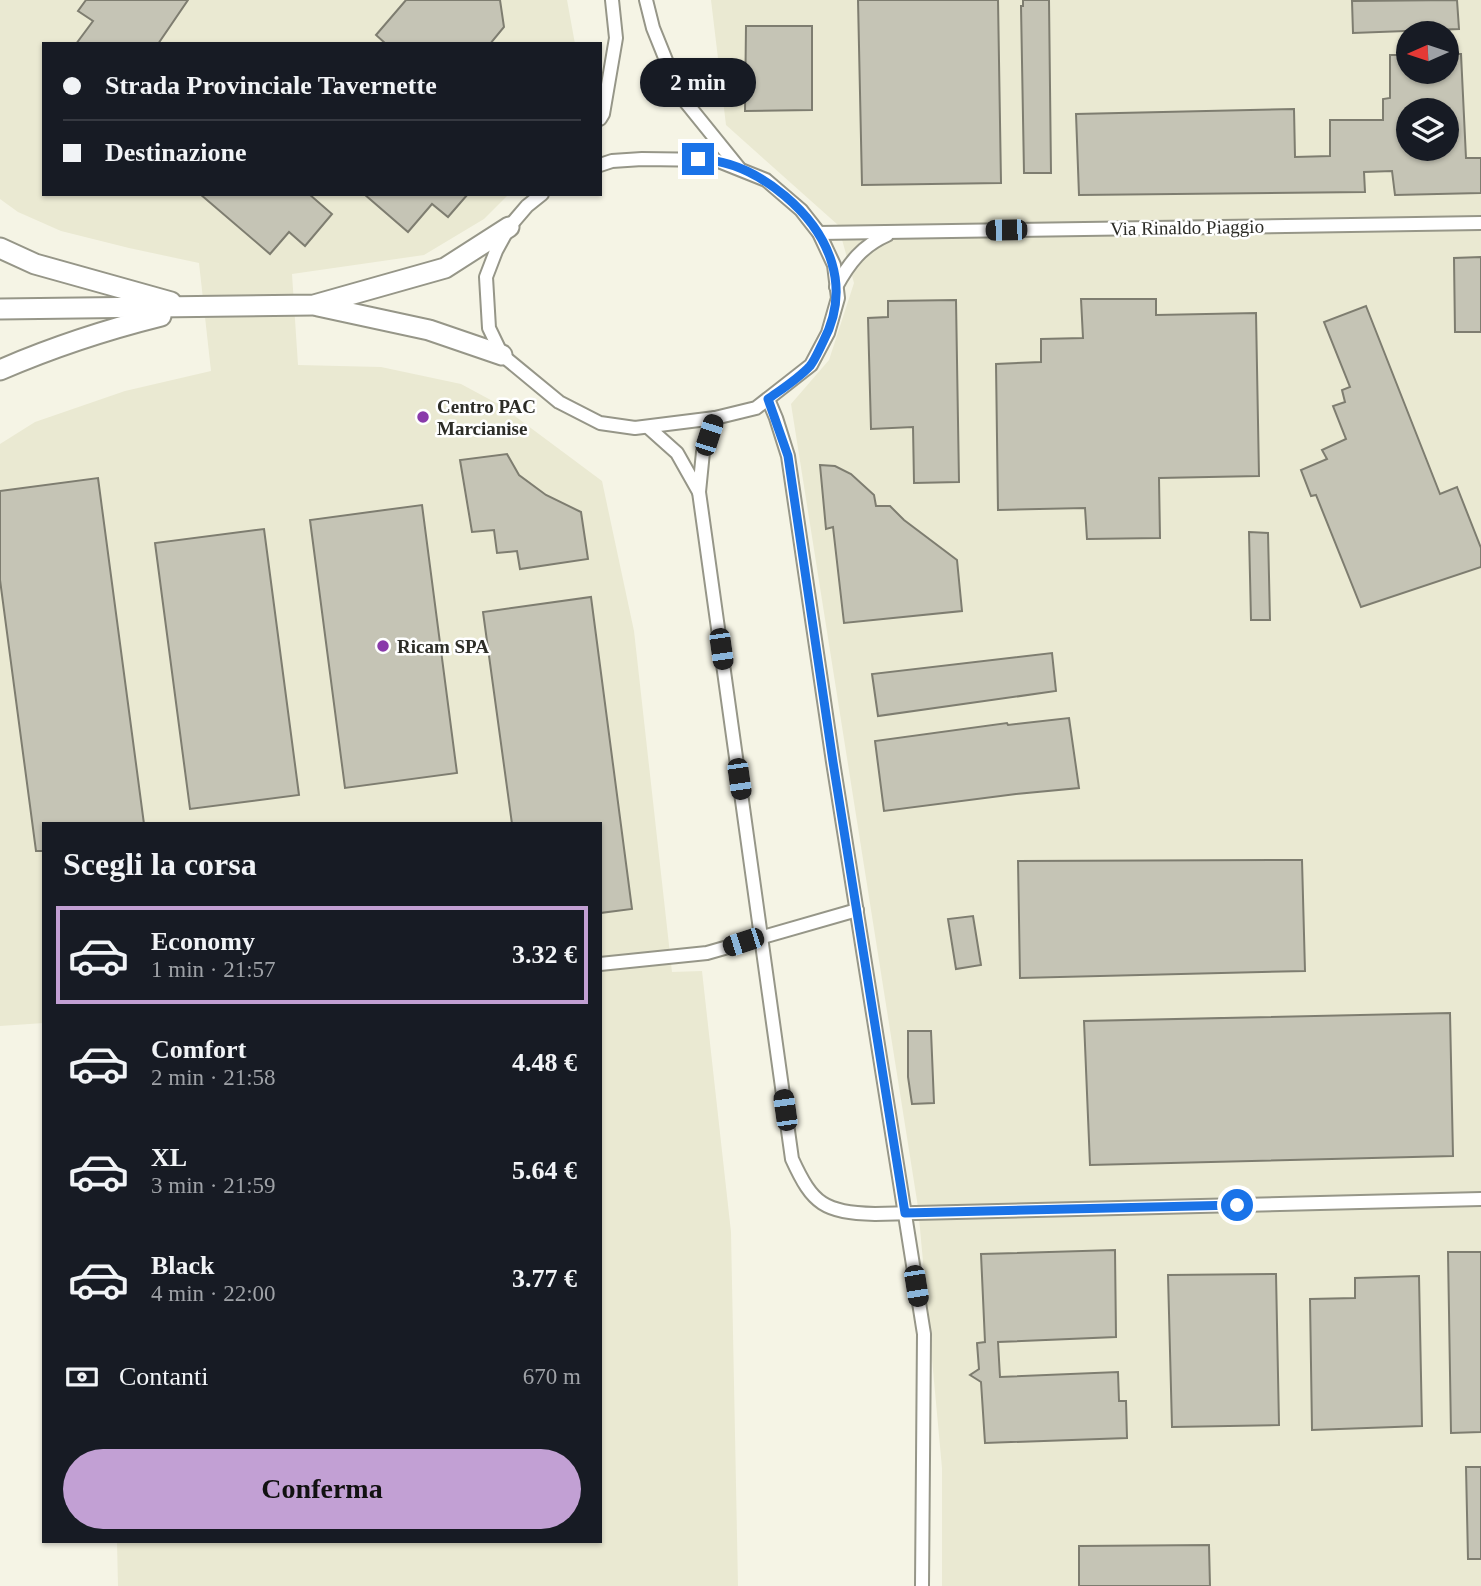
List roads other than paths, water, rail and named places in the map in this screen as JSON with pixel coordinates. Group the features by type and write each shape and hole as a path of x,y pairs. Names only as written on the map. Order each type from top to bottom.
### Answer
{"highway":[{"path":"314,305 445,268 509,227"},
{"path":"0,248 35,264 192,308"},
{"path":"0,309 314,305 429,330 502,355"},
{"path":"0,370 54,347 112,328 192,308"}],"street":[{"path":"602,116 616,38 612,0"},
{"path":"646,0 653,28 680,95 740,168"},
{"path":"540,196 509,227 486,277 489,328 502,355 559,402 600,423 649,428 715,418 756,408 811,365 828,333 838,298 834,265 819,233 801,210 766,180 716,160 642,159 602,164"},
{"name":"Via Rinaldo Piaggio","path":"819,233 1481,223"},
{"name":"Via Rinaldo Piaggio","path":"836,287 857,254 875,240 894,232"},
{"path":"768,399 788,456 924,1334 922,1586"},
{"path":"715,418 703,452 699,492 792,1159 801,1180 818,1201 842,1212 905,1213 1481,1199"},
{"path":"649,428 677,453 699,492"},
{"path":"602,964 707,953 857,910"}],"place":[{"name":"Centro PAC Marcianise","path":"423,417"},
{"name":"Ricam SPA","path":"383,646"}]}
